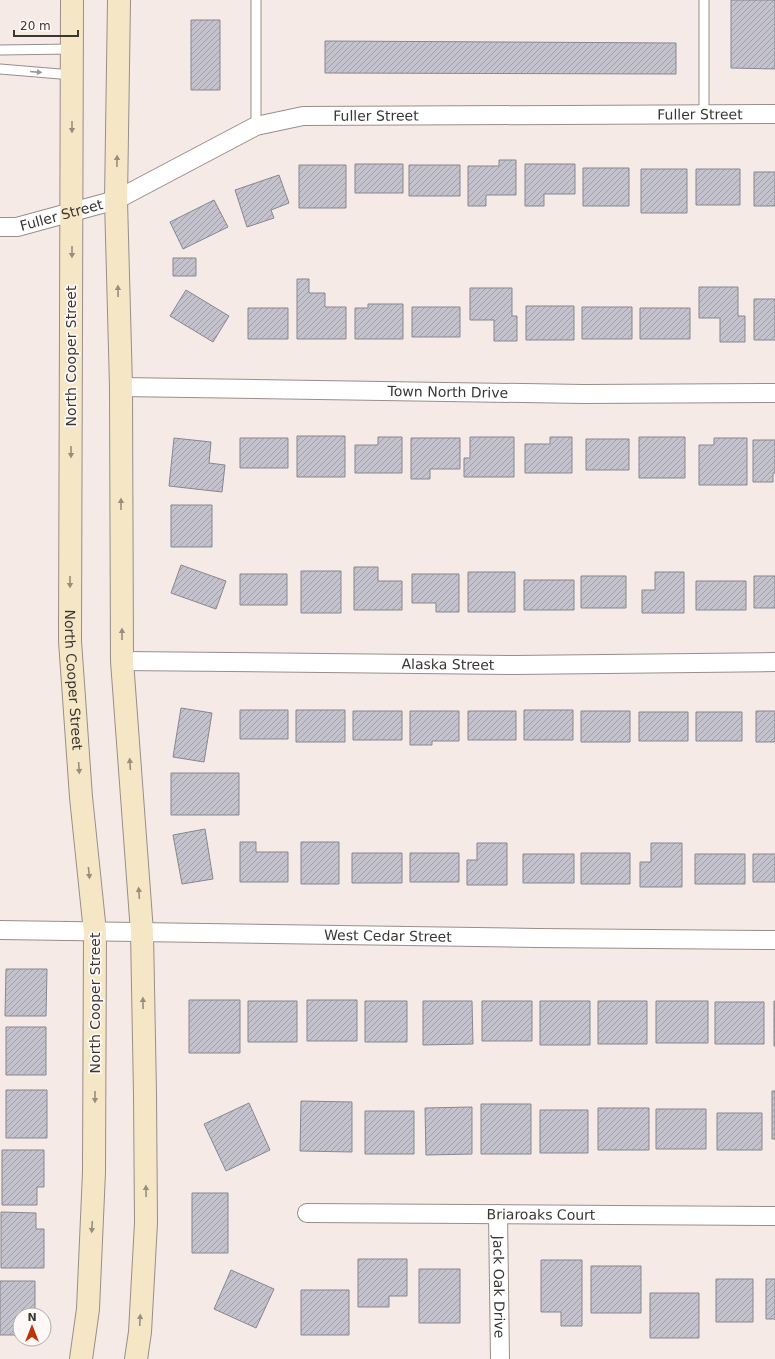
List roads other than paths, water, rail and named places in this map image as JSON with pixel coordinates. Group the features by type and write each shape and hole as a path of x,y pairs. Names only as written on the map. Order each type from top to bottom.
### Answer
{"main road":[{"name":"North Cooper Street","path":"72,0 70,641 81,797 95,932 94,1172 88,1309 81,1359"},
{"path":"119,0 116,200 120,387 122,661 142,932 146,1223 140,1332 136,1359"}],"street":[{"name":"Fuller Street","path":"0,227 17,227 116,200 256,126 303,116 704,113 775,114"},
{"name":"Town North Drive","path":"120,387 584,394 775,393"},
{"name":"Alaska Street","path":"122,661 514,665 775,662"},
{"name":"West Cedar Street","path":"0,930 775,940"},
{"name":"Briaroaks Court","path":"307,1213 775,1216"},
{"name":"Jack Oak Drive","path":"498,1214 500,1359"}],"lane":[{"path":"256,0 256,126"},
{"path":"704,0 704,113"},
{"path":"0,50 72,49"},
{"path":"0,69 72,76"}]}
